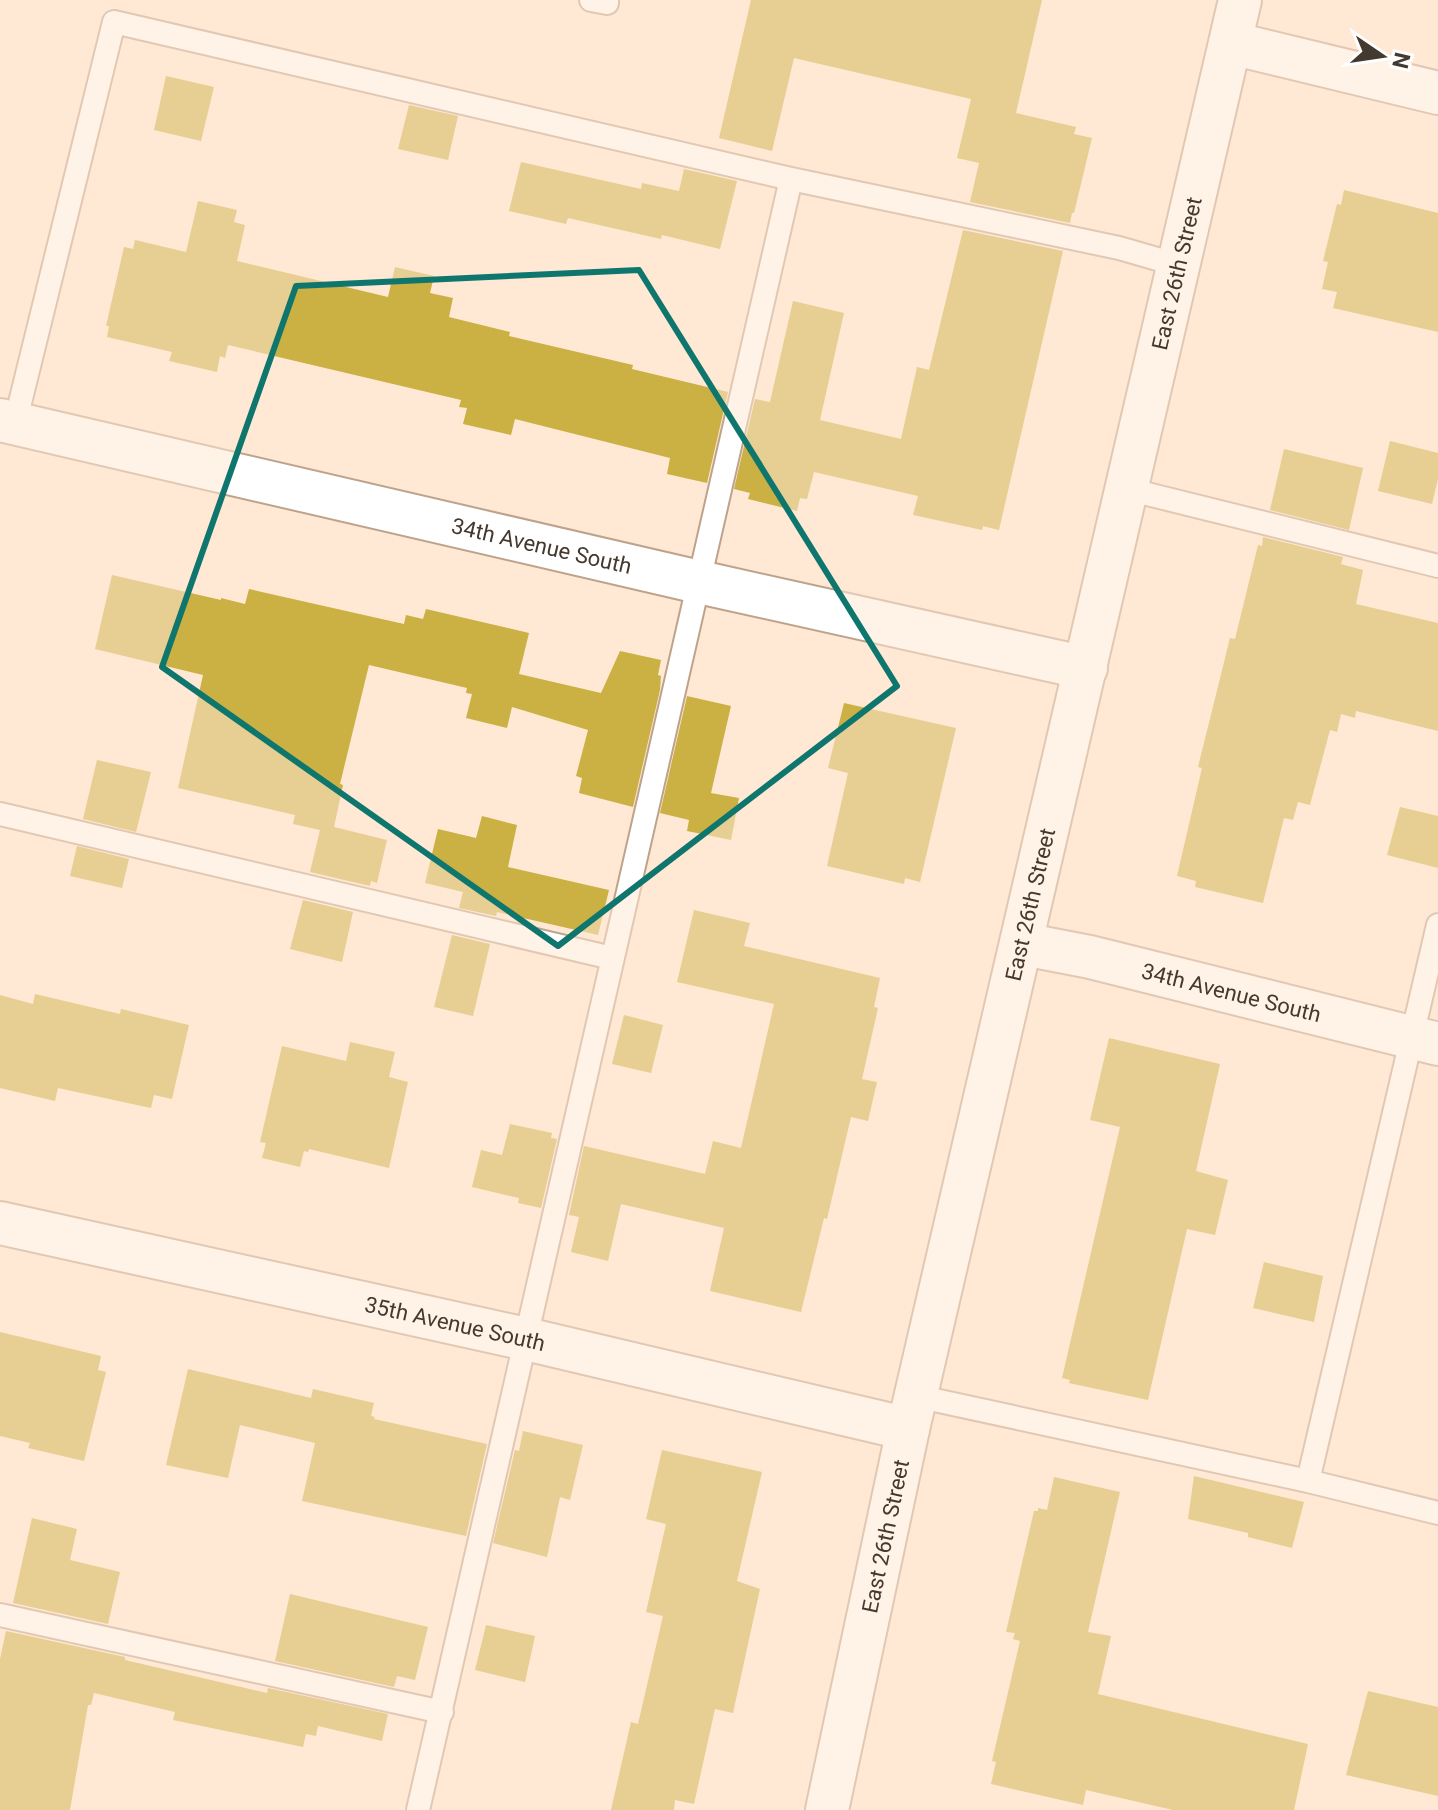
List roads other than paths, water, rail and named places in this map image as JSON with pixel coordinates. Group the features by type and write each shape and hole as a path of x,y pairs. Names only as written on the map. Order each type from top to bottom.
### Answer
{"street":[{"name":"East 26th Street","path":"827,1810 912,1413 1240,0"},
{"path":"1231,43 1438,93"},
{"name":"34th Avenue South","path":"8,422 1086,668"},
{"name":"34th Avenue South","path":"1023,944 1090,957 1424,1040"},
{"name":"35th Avenue South","path":"0,1223 526,1339 912,1413"}],"lane":[{"path":"591,0 607,3 607,0"},
{"path":"8,422 114,22 791,179 1119,248 1178,265"},
{"path":"418,1810 791,179"},
{"path":"1127,489 1438,566"},
{"path":"0,814 612,958"},
{"path":"1308,1481 1424,1040 1438,925"},
{"path":"912,1413 1308,1481 1438,1513"},
{"path":"0,1615 442,1712"}]}
